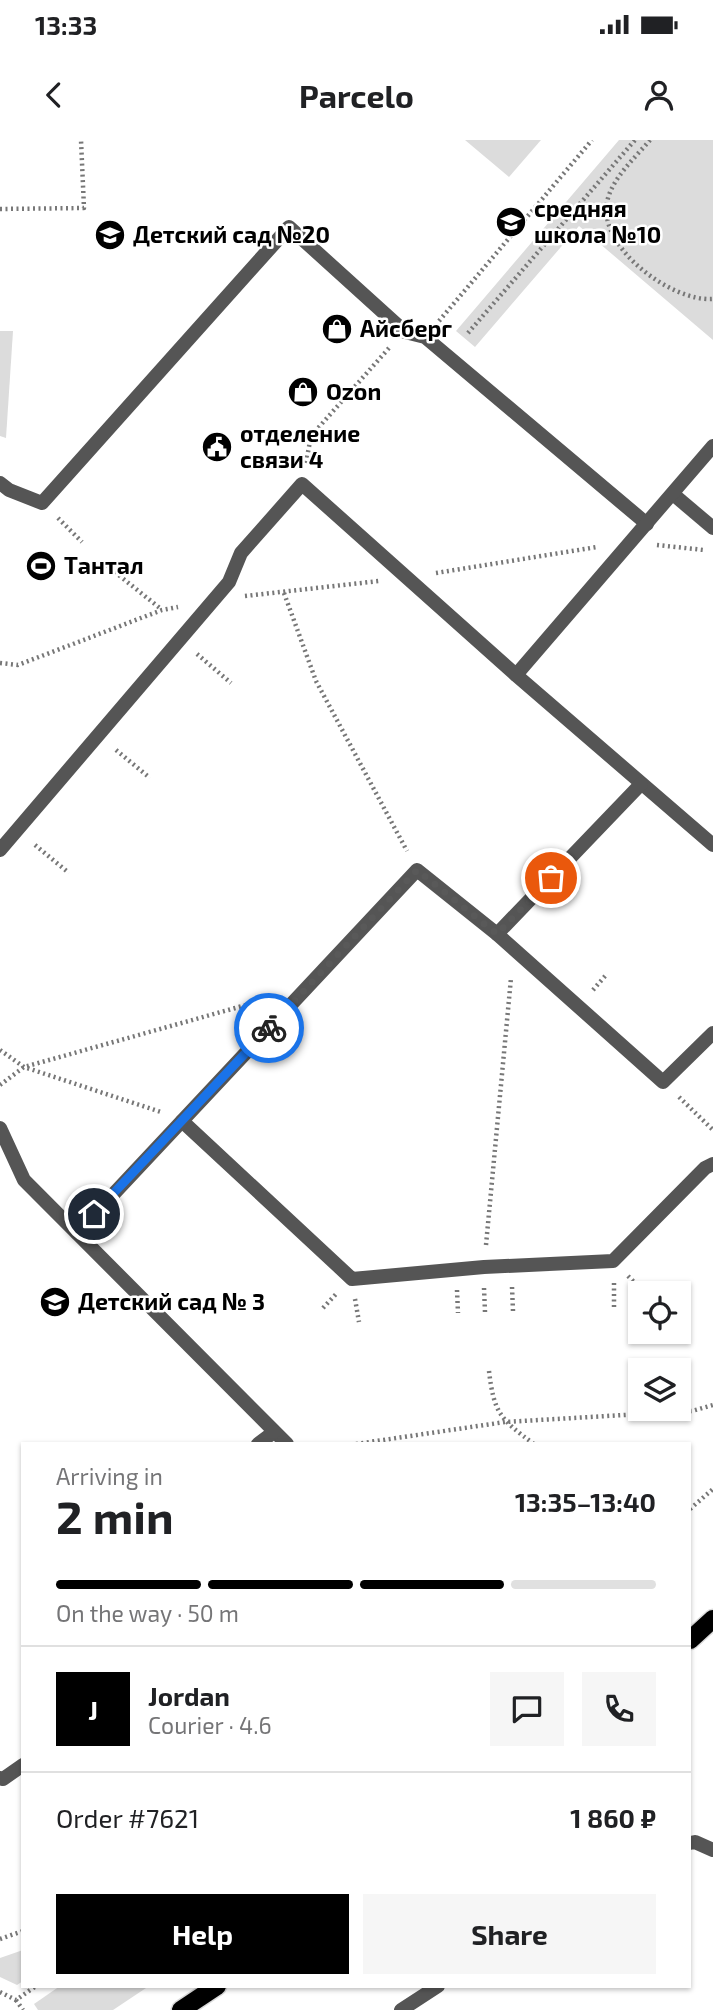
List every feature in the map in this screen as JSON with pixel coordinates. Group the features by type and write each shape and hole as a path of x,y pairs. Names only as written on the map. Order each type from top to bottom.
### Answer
{"main road":[{"path":"691,1639 713,1619"},
{"path":"181,2010 214,1988"}],"lane":[{"path":"0,483 9,490 42,503 289,228 405,332 425,337 647,524"},
{"path":"516,675 713,446"},
{"path":"0,850 178,638 229,582 241,553 302,484 516,675 713,845"},
{"path":"673,494 713,528"},
{"path":"497,934 641,784"},
{"path":"76,1233 417,870 497,934 663,1082 713,1033"},
{"path":"182,1121 352,1279 484,1267 613,1261 705,1168 713,1164"},
{"path":"0,1128 24,1180 285,1442"},
{"path":"261,1442 274,1432"},
{"path":"0,1778 3,1779 21,1766"},
{"path":"691,1843 713,1850"},
{"path":"401,2010 435,1988"}],"path":[{"path":"0,209 84,208 81,140"},
{"path":"455,302 592,140"},
{"path":"468,334 635,140"},
{"path":"650,140 611,188 607,205 608,223 629,258 648,274 667,287 689,296 713,299"},
{"path":"302,484 311,436 405,332"},
{"path":"42,503 82,542"},
{"path":"0,663 18,665 162,610 213,599 406,578 631,541 713,551"},
{"path":"106,565 162,610"},
{"path":"284,593 316,681 417,870"},
{"path":"178,638 231,683"},
{"path":"98,735 150,778"},
{"path":"17,830 69,873"},
{"path":"485,1312 484,1267 514,949"},
{"path":"0,1085 24,1067 266,999"},
{"path":"0,1049 24,1067 145,1105 182,1121"},
{"path":"663,1082 713,1130"},
{"path":"489,1371 492,1397 505,1422 531,1442"},
{"path":"370,1442 505,1422 692,1410 713,1405"},
{"path":"691,1508 713,1489"},
{"path":"0,1938 21,1932"},
{"path":"16,2000 33,1988"},
{"path":"0,1992 16,2000 23,2010"}],"shaded area":[{"path":"465,140 541,140 509,177"},
{"path":"619,140 713,140 713,340 579,226 475,347 456,331"},
{"path":"0,331 13,331 6,438 0,436"},
{"path":"21,1951 21,1982 17,1985 0,1977 0,1958"},
{"path":"57,1988 146,1988 113,2010 38,2010 34,2004"}],"way so far":[{"path":"269,1028 417,870 497,934 551,878"}],"place":[{"name":"средняя школа №10","path":"511,222"},
{"name":"Детский сад №20","path":"110,235"},
{"name":"Айсберг","path":"337,329"},
{"name":"Ozon","path":"303,392"},
{"name":"отделение связи 4","path":"217,447"},
{"name":"Тантал","path":"41,566"},
{"name":"Детский сад № 3","path":"55,1302"}],"route":[{"path":"94,1214 269,1028"}]}
